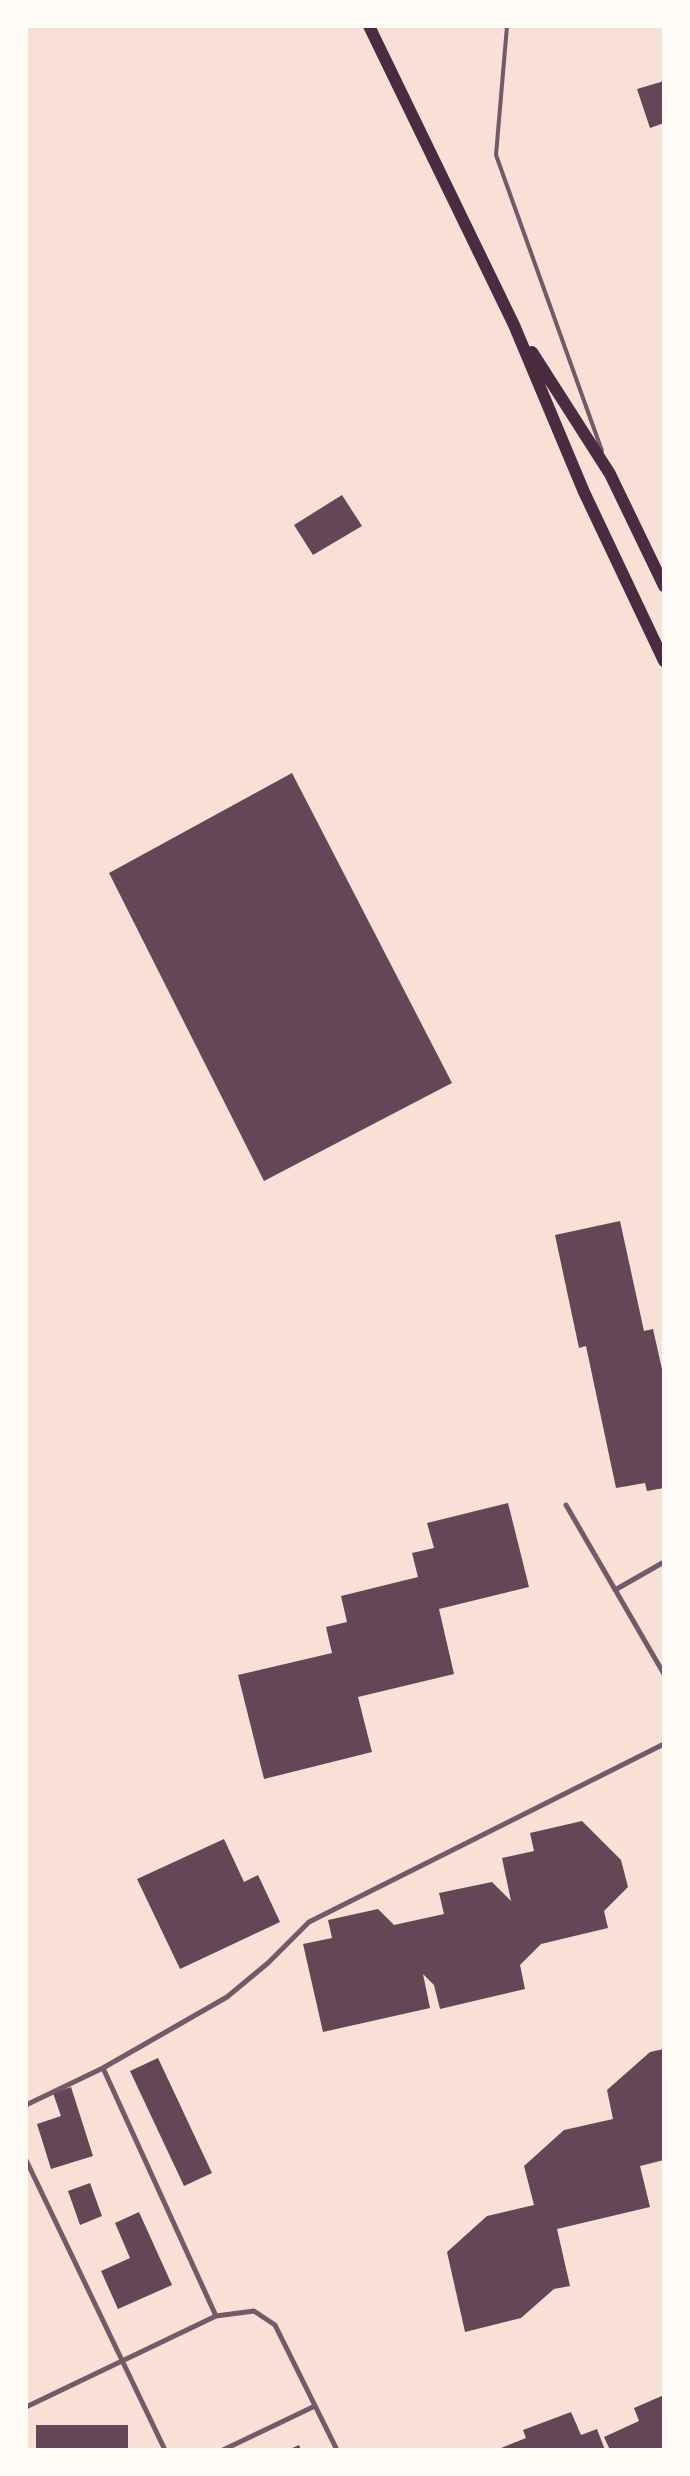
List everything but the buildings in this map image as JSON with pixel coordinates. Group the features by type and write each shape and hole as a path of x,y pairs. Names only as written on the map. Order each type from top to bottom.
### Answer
{"main road":[{"path":"369,26 514,325 584,492 664,660"},
{"path":"514,325 610,474 664,586"}],"street":[{"path":"566,1505 664,1674"},
{"path":"615,1590 664,1562"},
{"path":"26,2105 103,2068 227,1997 268,1963 309,1922 664,1744"},
{"path":"103,2068 216,2316"},
{"path":"26,2160 165,2450"},
{"path":"26,2407 216,2316 254,2311 275,2325 337,2450"},
{"path":"223,2450 315,2406"}],"lane":[{"path":"507,26 496,155 610,474"}]}
